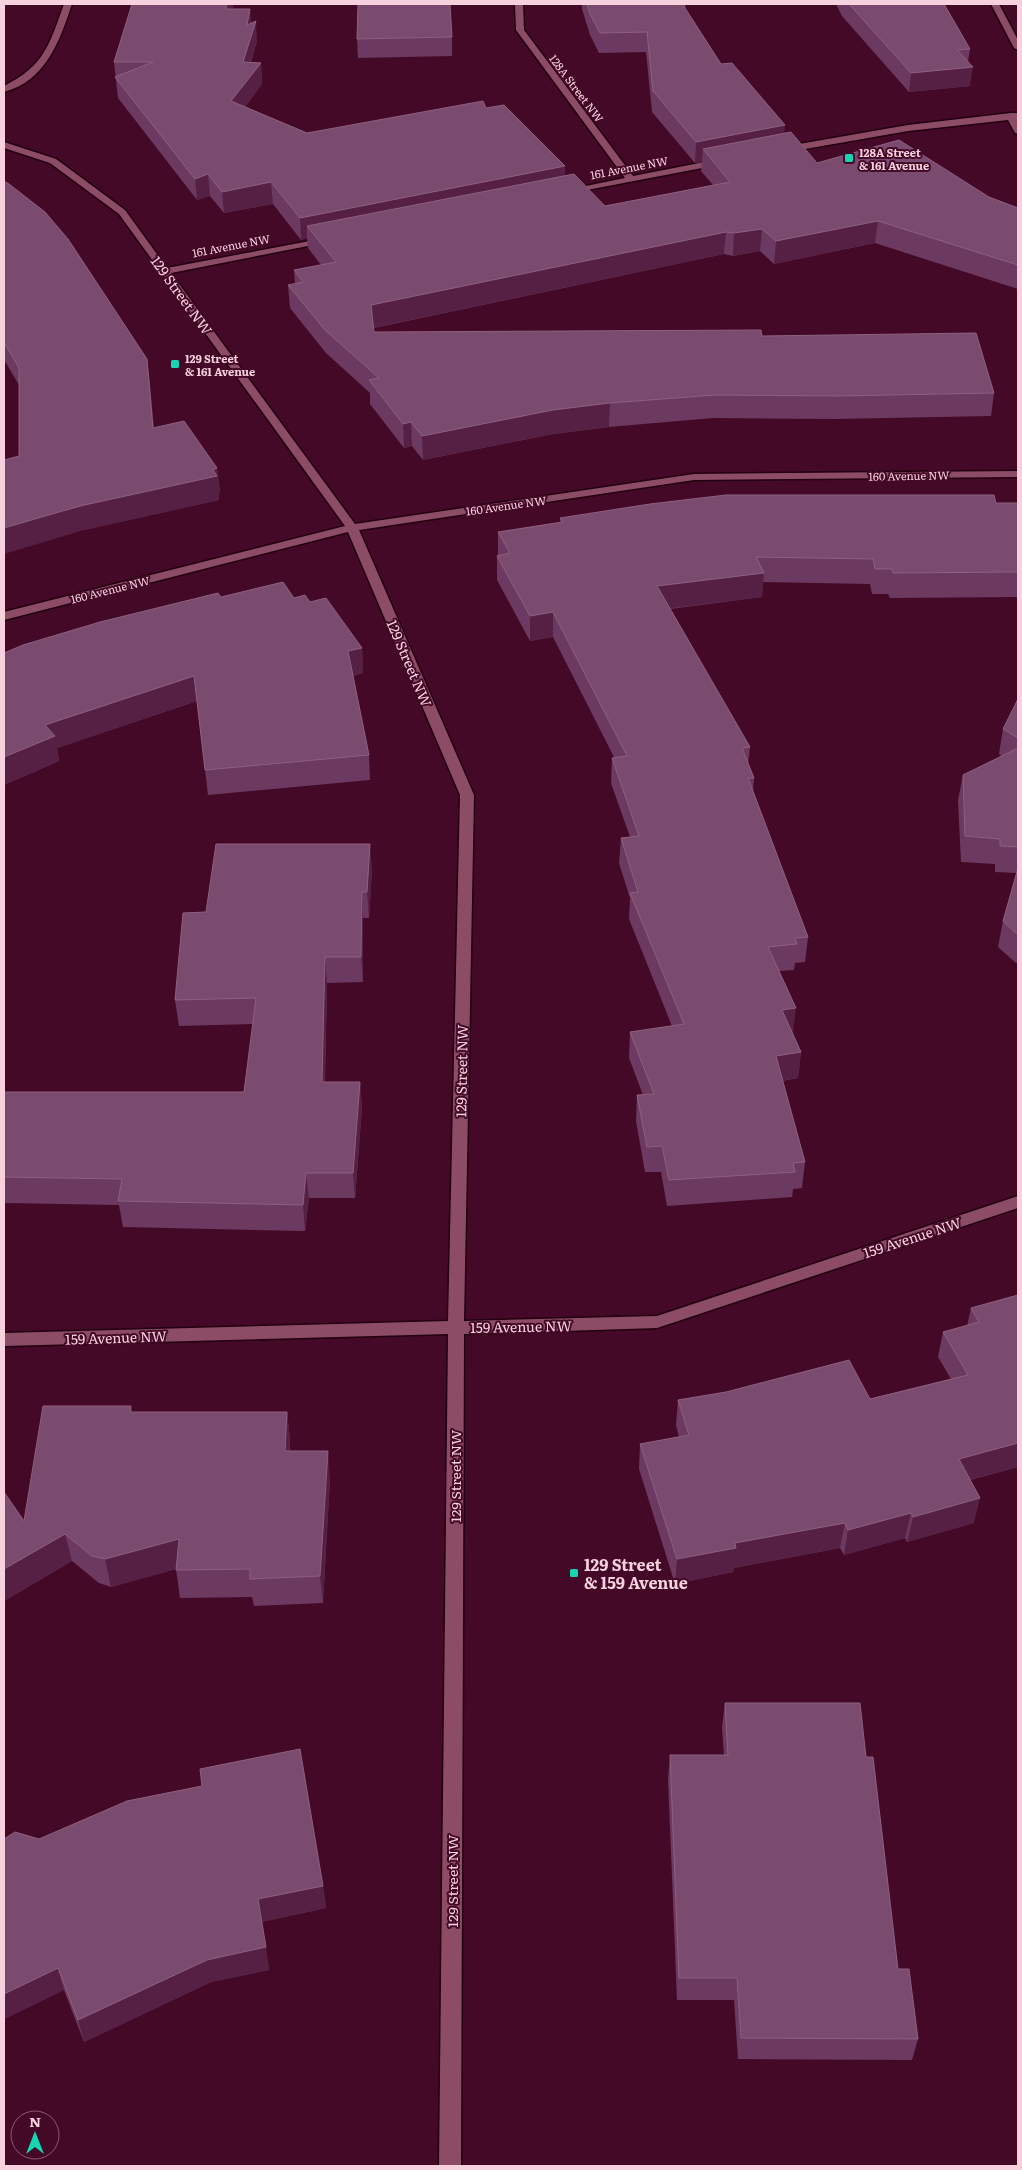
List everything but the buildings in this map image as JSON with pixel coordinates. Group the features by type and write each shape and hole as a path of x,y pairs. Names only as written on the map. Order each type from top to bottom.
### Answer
{"street":[{"path":"4,89 30,76 43,64 51,52 68,4"},
{"name":"128A Street NW","path":"519,4 520,30 631,180"},
{"path":"995,4 1018,48"},
{"path":"768,153 908,128 1014,116 1018,131"},
{"name":"129 Street NW","path":"4,145 53,161 122,212 352,528 467,795 456,1327 450,2166"},
{"name":"161 Avenue NW","path":"563,193 729,161"},
{"name":"161 Avenue NW","path":"165,271 340,237"},
{"name":"160 Avenue NW","path":"4,616 352,528 694,477 1018,474"},
{"name":"159 Avenue NW","path":"4,1340 657,1322 1018,1202"}],"place":[{"name":"128A Street & 161 Avenue","path":"849,158"},
{"name":"129 Street & 161 Avenue","path":"175,364"},
{"name":"129 Street & 159 Avenue","path":"574,1573"}]}
